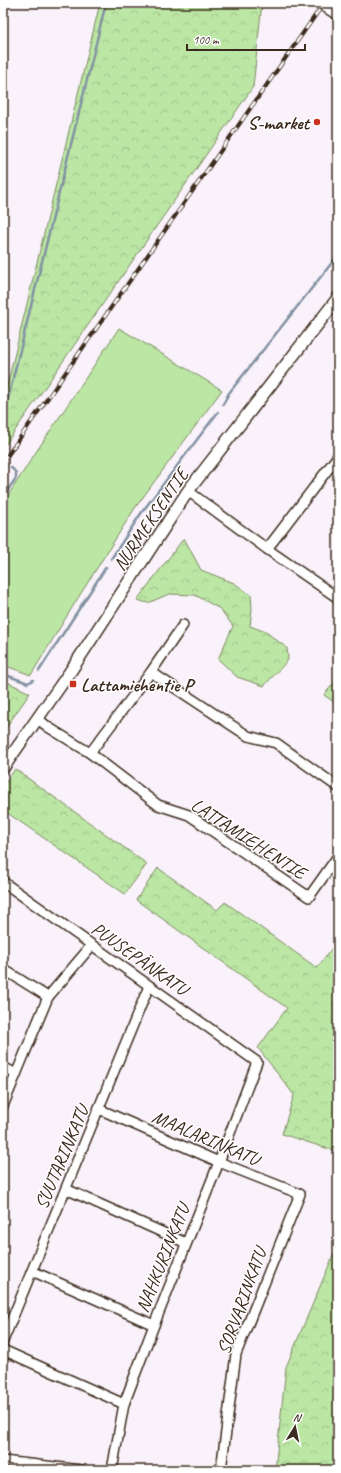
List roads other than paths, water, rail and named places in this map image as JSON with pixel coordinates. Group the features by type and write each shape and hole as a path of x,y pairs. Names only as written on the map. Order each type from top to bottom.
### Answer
{"main road":[{"path":"322,3 338,12"}],"street":[{"name":"NURMEKSENTIE","path":"3,768 38,719 188,491 338,298"},
{"path":"267,550 338,456"},
{"path":"188,491 267,550 338,598"},
{"path":"90,753 151,672 183,625"},
{"path":"151,672 248,736 276,743 338,787"},
{"name":"LATTAMIEHENTIE","path":"38,719 48,727 90,753 158,805 188,814 308,897 338,856"},
{"name":"PUUSEPÄNKATU","path":"3,882 257,1062"},
{"path":"3,1106 48,997 92,945"},
{"path":"3,969 48,997"},
{"name":"SUUTARINKATU","path":"3,1342 149,986"},
{"name":"NAHKURINKATU","path":"112,1470 124,1404 257,1062"},
{"path":"3,1067 16,1074"},
{"name":"MAALARINKATU","path":"99,1109 219,1162 300,1194"},
{"path":"66,1189 186,1243"},
{"name":"SORVARINKATU","path":"221,1470 236,1354 300,1194"},
{"path":"32,1271 154,1325"},
{"path":"3,1350 124,1404"},
{"path":"3,1462 82,1470"}],"waterway":[{"path":"3,419 106,3"},
{"path":"223,404 229,393 338,255"},
{"path":"111,559 142,512 218,412"},
{"path":"3,497 16,478 16,473 11,467"},
{"path":"39,671 106,567"},
{"path":"3,674 28,683 33,680"}],"railway":[{"path":"3,462 324,3"}],"place":[{"name":"S-market","path":"317,122"},
{"name":"Lattamiehentie P","path":"73,684"}]}
